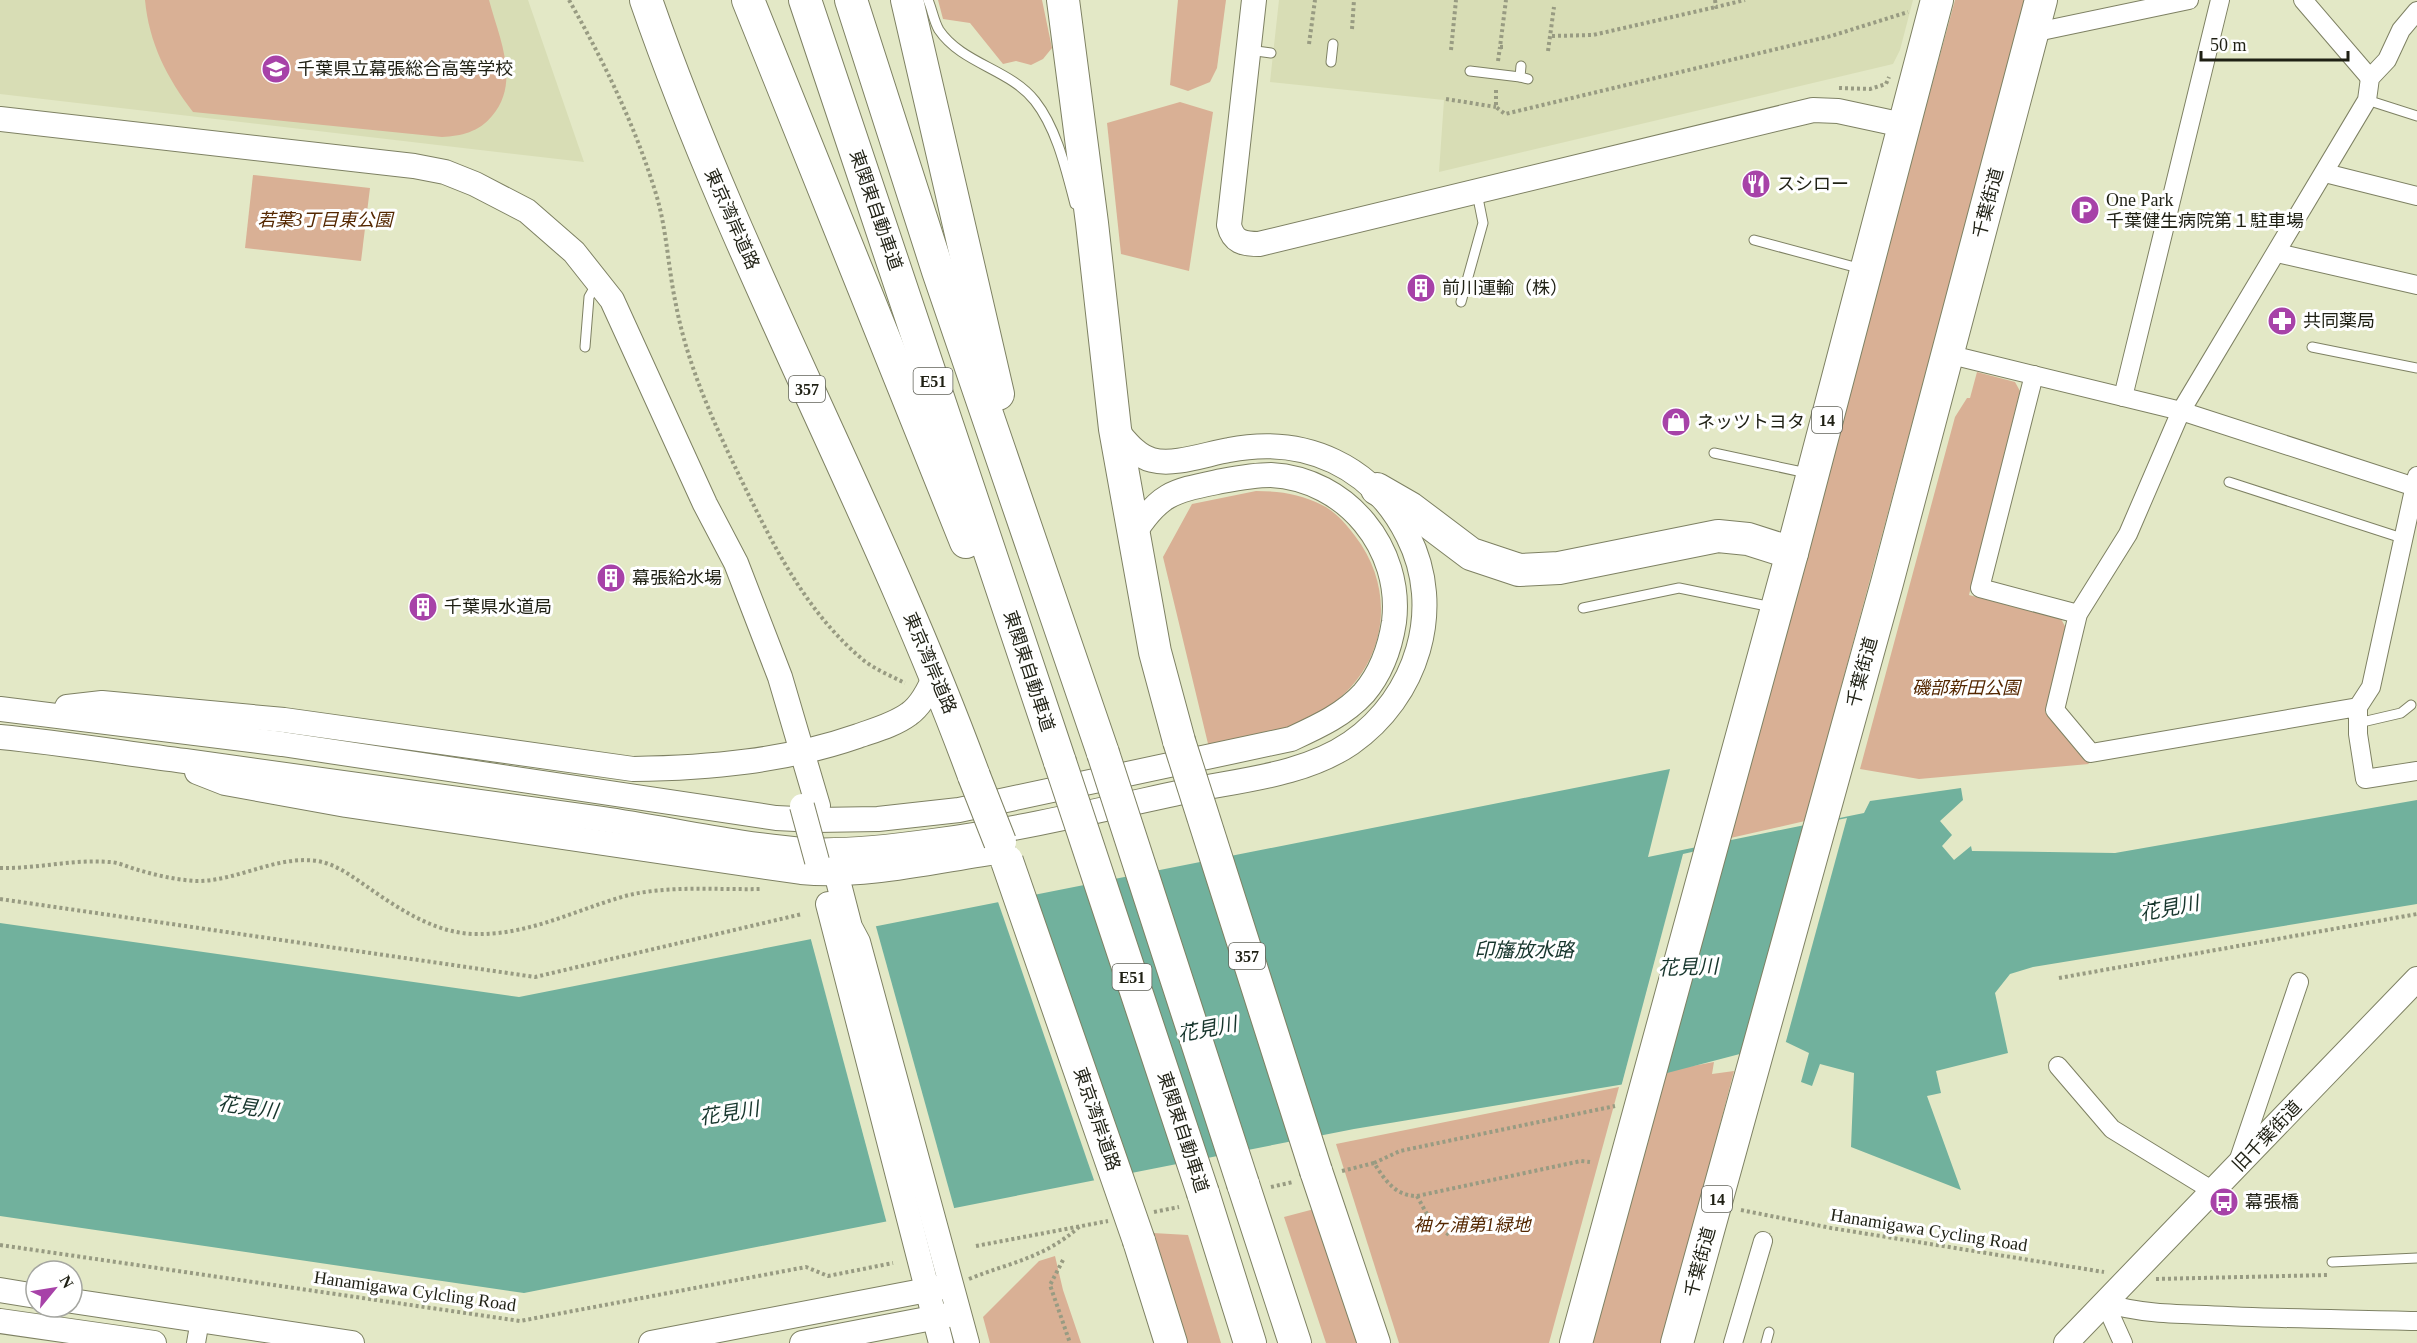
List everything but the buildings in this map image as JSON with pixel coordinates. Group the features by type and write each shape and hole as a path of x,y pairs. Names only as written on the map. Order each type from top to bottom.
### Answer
{"highway":[{"name":"東京湾岸道路","path":"646,0 671,72 713,176 936,673 1142,1227 1171,1343"},
{"path":"748,0 1014,658 1038,698"},
{"name":"東関東自動車道","path":"805,0 1060,762 1191,1200 1250,1343"},
{"name":"E51","path":"851,0 1012,493 1102,753 1257,1185 1295,1343"},
{"path":"907,0 1012,460 1012,493"},
{"name":"357","path":"1063,0 1092,223 1115,429 1155,652 1179,741 1374,1343"},
{"name":"千葉街道","path":"1677,1343 1823,814 2041,0"},
{"name":"14","path":"1576,1343 1868,270 1903,125 1925,3"},
{"path":"1377,489 1410,508 1471,554 1519,570 1559,568 1718,536 1748,539 1792,553"}],"street":[{"path":"1254,0 1260,51 1229,225 1231,234 1237,241 1259,244 1814,110 1838,111 1903,125"},
{"path":"2032,33 2188,0"},
{"path":"2123,397 2220,0"},
{"path":"2303,0 2370,78"},
{"path":"2358,715 2091,753 2055,710 2078,614 2128,534 2181,411 2367,100 2370,78 2387,60 2401,30 2417,11"},
{"path":"0,119 414,166 446,172 503,196 527,211 574,252 598,280 612,300 705,504 753,643 795,754 923,1224 928,1290 941,1343"},
{"path":"2325,173 2417,196"},
{"path":"2277,253 2417,285"},
{"path":"1947,354 2181,411 2416,482 2371,687 2358,715 2365,779 2417,771"},
{"path":"2034,375 1980,588 2078,614"},
{"path":"0,737 805,850 878,848 958,837 1311,764 1355,741 1375,723 1398,696 1421,644 1424,618 1422,574 1407,533 1392,507 1377,489 1338,463 1286,446 1254,446 1167,461 1152,461 1132,449 1115,429"},
{"path":"12,710 282,744 776,818 878,819 959,810 1221,756 1291,739 1334,718 1348,707 1364,693 1384,661 1395,612 1395,594 1390,568 1379,543 1364,522 1353,510 1325,490 1305,482 1272,475 1238,478 1187,488 1162,499 1152,507 1133,535"},
{"path":"12,710 102,704 284,720 633,769 686,768 795,754 886,726 910,713 928,693 936,673"},
{"path":"165,759 225,783 346,805 826,867 935,863 1004,852"},
{"name":"旧千葉街道","path":"2066,1343 2417,979"},
{"path":"2236,1167 2299,982"},
{"path":"2058,1066 2112,1129 2213,1191"},
{"path":"923,1224 960,1282 959,1312 967,1343"},
{"path":"1733,1343 1763,1241"},
{"path":"651,1343 741,1334 960,1282"},
{"path":"0,1290 24,1294"},
{"path":"2105,1303 2120,1308 2194,1315 2417,1320"},
{"path":"2105,1303 2123,1343"},
{"path":"84,1304 198,1332 352,1343"},
{"path":"802,1343 959,1312"},
{"path":"0,1321 154,1343"}],"lane":[{"path":"928,0 938,29 954,47 1012,81 1035,101 1053,134 1076,207 1092,223"},
{"path":"1331,62 1333,44"},
{"path":"1470,71 1524,78 1521,66"},
{"path":"2367,100 2417,116"},
{"path":"1461,302 1483,223 1477,191"},
{"path":"1754,240 1868,270"},
{"path":"585,347 589,297 598,280"},
{"path":"2312,347 2417,368"},
{"path":"1714,453 1813,474"},
{"path":"2229,482 2405,539"},
{"path":"1583,608 1679,588 1777,608"},
{"path":"2358,715 2401,713 2411,705"},
{"path":"2332,1262 2417,1258"},
{"path":"1767,1343 1769,1332"}],"path":[{"path":"568,0 619,93 642,154 657,195 676,306 696,373 720,436 750,497 799,587 829,627 863,660 905,683"},
{"path":"1309,44 1315,0"},
{"path":"1352,29 1354,0"},
{"path":"1451,50 1456,0"},
{"path":"1497,64 1506,0"},
{"path":"1548,51 1556,0"},
{"path":"1715,0 1716,7"},
{"path":"1552,36 1593,35 1745,0"},
{"path":"1446,99 1496,107 1505,114 1831,36 1886,21 1907,11 1912,13 1925,3"},
{"path":"1838,88 1870,89 1886,84 1891,75"},
{"path":"1496,90 1496,107"},
{"path":"0,868 21,869 88,861 112,862 169,878 199,881 269,868 294,860 318,861 336,867 395,907 437,927 470,934 509,932 537,927 635,894 659,891 766,889"},
{"path":"0,899 535,977 802,914"},
{"path":"2059,978 2417,914"},
{"path":"1257,1185 1374,1163 1401,1151 1621,1105"},
{"path":"1374,1163 1396,1191 1402,1195 1417,1196 1581,1161 1590,1162"},
{"path":"1417,1196 1429,1218 1449,1235"},
{"path":"1142,1227 1191,1200"},
{"name":"Hanamigawa Cycling Road","path":"1741,1210 1790,1221 2112,1274"},
{"path":"976,1246 1114,1220"},
{"path":"960,1282 1036,1256 1061,1244 1081,1226"},
{"name":"Hanamigawa Cylcling Road","path":"0,1245 520,1321 806,1267 828,1276 893,1263"},
{"path":"1063,1260 1050,1285 1070,1343"},
{"path":"2150,1279 2336,1275"}],"shaded area":[{"name":"千葉県立幕張総合高等学校","path":"0,0 528,0 584,162 0,94"},
{"path":"1279,0 1913,0 1900,50 1893,64 1439,172 1444,100 1270,82"}],"green space":[{"path":"145,0 489,0 505,60 505,89 501,103 487,121 475,129 456,136 442,137 193,112 167,73 155,45"},
{"path":"938,0 1042,0 1052,48 1043,59 1031,65 1016,61 1003,64 970,23 943,19"},
{"path":"1178,0 1226,0 1217,68 1210,82 1188,91 1170,85"},
{"path":"1955,0 2026,0 1805,821 1726,839"},
{"path":"1180,102 1213,112 1189,271 1121,254 1107,123"},
{"name":"若葉3丁目東公園","path":"253,175 370,188 361,261 245,248"},
{"name":"磯部新田公園","path":"1977,372 2015,382 2020,391 1969,595 2061,619 2066,628 2045,712 2089,764 1919,779 1860,769 1955,417 1967,398 1970,398"},
{"path":"1256,491 1306,498 1327,508 1344,523 1368,557 1377,578 1381,601 1380,623 1375,645 1366,666 1353,685 1335,702 1291,728 1210,752 1163,557 1192,504"},
{"path":"1714,1062 1712,1074 1734,1071 1663,1343 1589,1343 1660,1072"},
{"name":"袖ヶ浦第1緑地","path":"1619,1087 1549,1343 1399,1343 1336,1144"},
{"path":"1318,1208 1361,1343 1326,1343 1284,1217"},
{"path":"1153,1233 1188,1235 1221,1343 1184,1343"},
{"path":"1055,1256 1063,1290 1081,1343 990,1343 983,1317 1039,1261"}],"water":[{"name":"印旛放水路","path":"1670,769 1648,857 1864,813 1870,801 1961,788 1963,800 1940,821 1952,835 1942,846 1954,860 1971,846 1972,851 2115,853 2417,800 2417,904 2033,967 2010,974 1995,993 2008,1053 1936,1071 1941,1093 1927,1096 1961,1190 1851,1147 1854,1073 1820,1064 1812,1086 1801,1082 1809,1053 1786,1042 1625,1084 1354,1129 524,1293 0,1216 0,923 519,997"}],"pier":[{"path":"1847,818 1785,1045 1744,1056 1807,826"},
{"path":"1727,844 1658,1078 1621,1087 1683,854"},
{"path":"1033,892 1131,1176 1095,1183 997,899"},
{"path":"875,923 955,1211 887,1224 810,936"}],"place":[{"name":"千葉県立幕張総合高等学校","path":"276,69"},
{"name":"スシロー","path":"1756,184"},
{"name":"One Park 千葉健生病院第１駐車場","path":"2085,210"},
{"name":"前川運輸（株）","path":"1421,288"},
{"name":"共同薬局","path":"2282,321"},
{"name":"ネッツトヨタ","path":"1676,422"},
{"name":"幕張給水場","path":"611,578"},
{"name":"千葉県水道局","path":"423,607"},
{"name":"幕張橋","path":"2224,1202"}],"water label":[{"name":"花見川","path":"2169,908"},
{"name":"花見川","path":"1688,967"},
{"name":"花見川","path":"1207,1029"},
{"name":"花見川","path":"248,1107"},
{"name":"花見川","path":"729,1113"}]}
